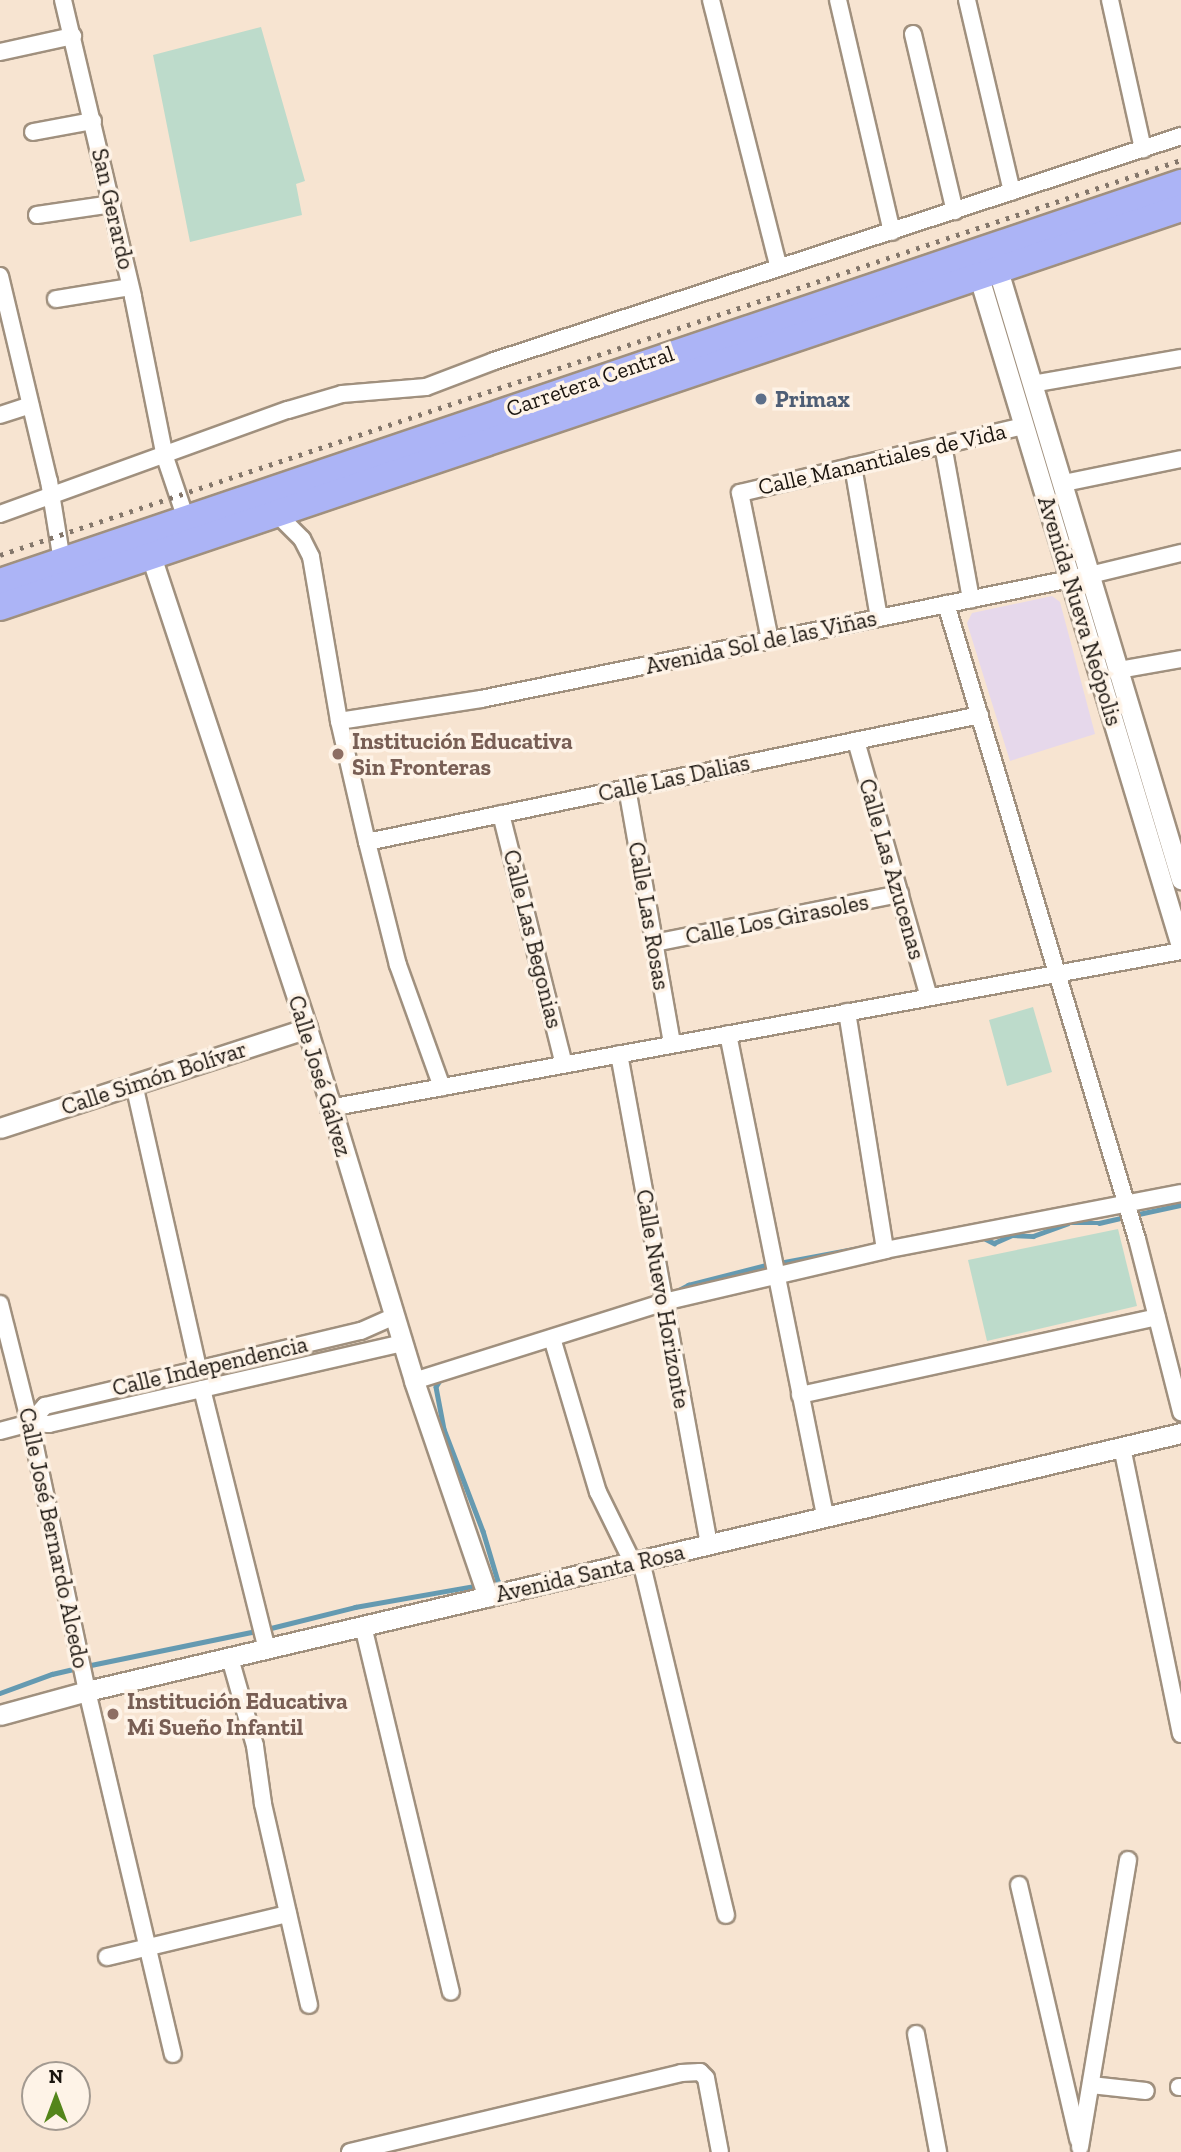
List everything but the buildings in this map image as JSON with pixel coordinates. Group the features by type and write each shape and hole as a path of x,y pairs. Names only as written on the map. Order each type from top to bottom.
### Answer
{"highway":[{"name":"Carretera Central","path":"0,582 151,556 190,530 276,513 985,261 1181,183"},
{"name":"Carretera Central","path":"0,607 64,573 985,261 1181,208"}],"street":[{"name":"San Gerardo","path":"63,0 112,204 164,457 190,530"},
{"path":"711,0 779,268"},
{"path":"838,0 892,232"},
{"path":"967,0 1012,192"},
{"path":"1110,0 1143,149"},
{"path":"913,34 955,211"},
{"path":"0,52 73,36"},
{"path":"33,132 93,121"},
{"path":"0,514 288,410 342,394 426,387 494,361 1181,136"},
{"path":"37,215 112,204"},
{"name":"Avenida Nueva Neópolis","path":"985,261 1032,384 1064,483 1080,577 1181,948"},
{"name":"Avenida Nueva Neópolis","path":"985,261 1024,426 1080,577 1119,670 1173,823 1180,871"},
{"path":"0,276 5,324 30,405 49,481 64,573"},
{"path":"56,299 130,288"},
{"path":"1032,384 1181,358"},
{"path":"0,415 30,405"},
{"name":"Calle Manantiales de Vida","path":"770,640 740,493 1024,426"},
{"path":"943,445 971,599"},
{"path":"1064,483 1181,458"},
{"path":"853,466 879,618"},
{"path":"276,513 302,539 311,557 339,722 367,842 398,965 442,1087"},
{"name":"Avenida Sol de las Viñas","path":"339,722 481,699 1080,577 1181,553"},
{"name":"Calle José Gálvez","path":"151,556 307,1028 329,1108 414,1381 488,1597"},
{"path":"946,604 1127,1205 1181,1412"},
{"path":"1119,670 1181,659"},
{"name":"Calle Las Dalias","path":"367,842 980,715"},
{"name":"Calle Las Azucenas","path":"856,741 929,997"},
{"name":"Calle Las Rosas","path":"626,788 672,1044"},
{"name":"Calle Las Begonias","path":"501,814 564,1064"},
{"name":"Calle Los Girasoles","path":"654,943 900,894"},
{"path":"329,1108 1181,948"},
{"path":"846,1012 885,1250"},
{"name":"Calle Simón Bolívar","path":"0,1128 307,1028"},
{"path":"728,1034 825,1517"},
{"name":"Calle Nuevo Horizonte","path":"619,1054 709,1545"},
{"path":"134,1084 198,1367"},
{"path":"414,1381 664,1302 885,1250 1181,1193"},
{"name":"Calle José Bernardo Alcedo","path":"0,1304 30,1423 87,1691 173,2053"},
{"name":"Calle Independencia","path":"30,1423 45,1406 198,1367 361,1331 395,1316"},
{"path":"800,1395 1157,1317"},
{"path":"361,1331 366,1350"},
{"path":"552,1338 598,1492 637,1562 726,1915"},
{"name":"Calle Independencia","path":"0,1431 30,1423 49,1424 403,1343"},
{"path":"202,1389 267,1649"},
{"name":"Avenida Santa Rosa","path":"0,1715 87,1691 1181,1433"},
{"path":"1122,1447 1181,1734"},
{"path":"363,1626 451,1992"},
{"path":"230,1658 255,1746 263,1804 309,2005"},
{"path":"1081,2150 1128,1860"},
{"path":"1019,1885 1081,2150"},
{"path":"107,1957 288,1914"},
{"path":"916,2034 938,2152"},
{"path":"350,2152 681,2073 700,2072 706,2078 720,2152"},
{"path":"1091,2085 1146,2091"}],"shaded area":[{"path":"1052,596 1060,602 1095,734 1010,761 967,623 972,613"}],"green space":[{"path":"261,27 305,181 296,184 302,215 190,242 153,55"},
{"path":"1033,1007 1052,1072 1007,1086 989,1020"},
{"path":"1118,1229 1137,1306 987,1341 968,1260"}],"waterway":[{"path":"1134,1215 1181,1205"},
{"path":"980,1236 994,1243 1012,1235 1033,1236 1068,1223 1099,1223 1126,1217"},
{"path":"779,1263 870,1246"},
{"path":"675,1292 688,1285 770,1264"},
{"path":"441,1379 436,1387 444,1429 483,1531 498,1581 490,1583"},
{"path":"271,1628 355,1607 480,1585"},
{"path":"86,1666 256,1631"},
{"path":"0,1693 77,1668"}],"railway":[{"path":"0,555 1181,160"}],"place":[{"name":"Primax","path":"761,399"},
{"name":"Institución Educativa Sin Fronteras","path":"338,754"},
{"name":"Institución Educativa Mi Sueño Infantil","path":"113,1714"}]}
